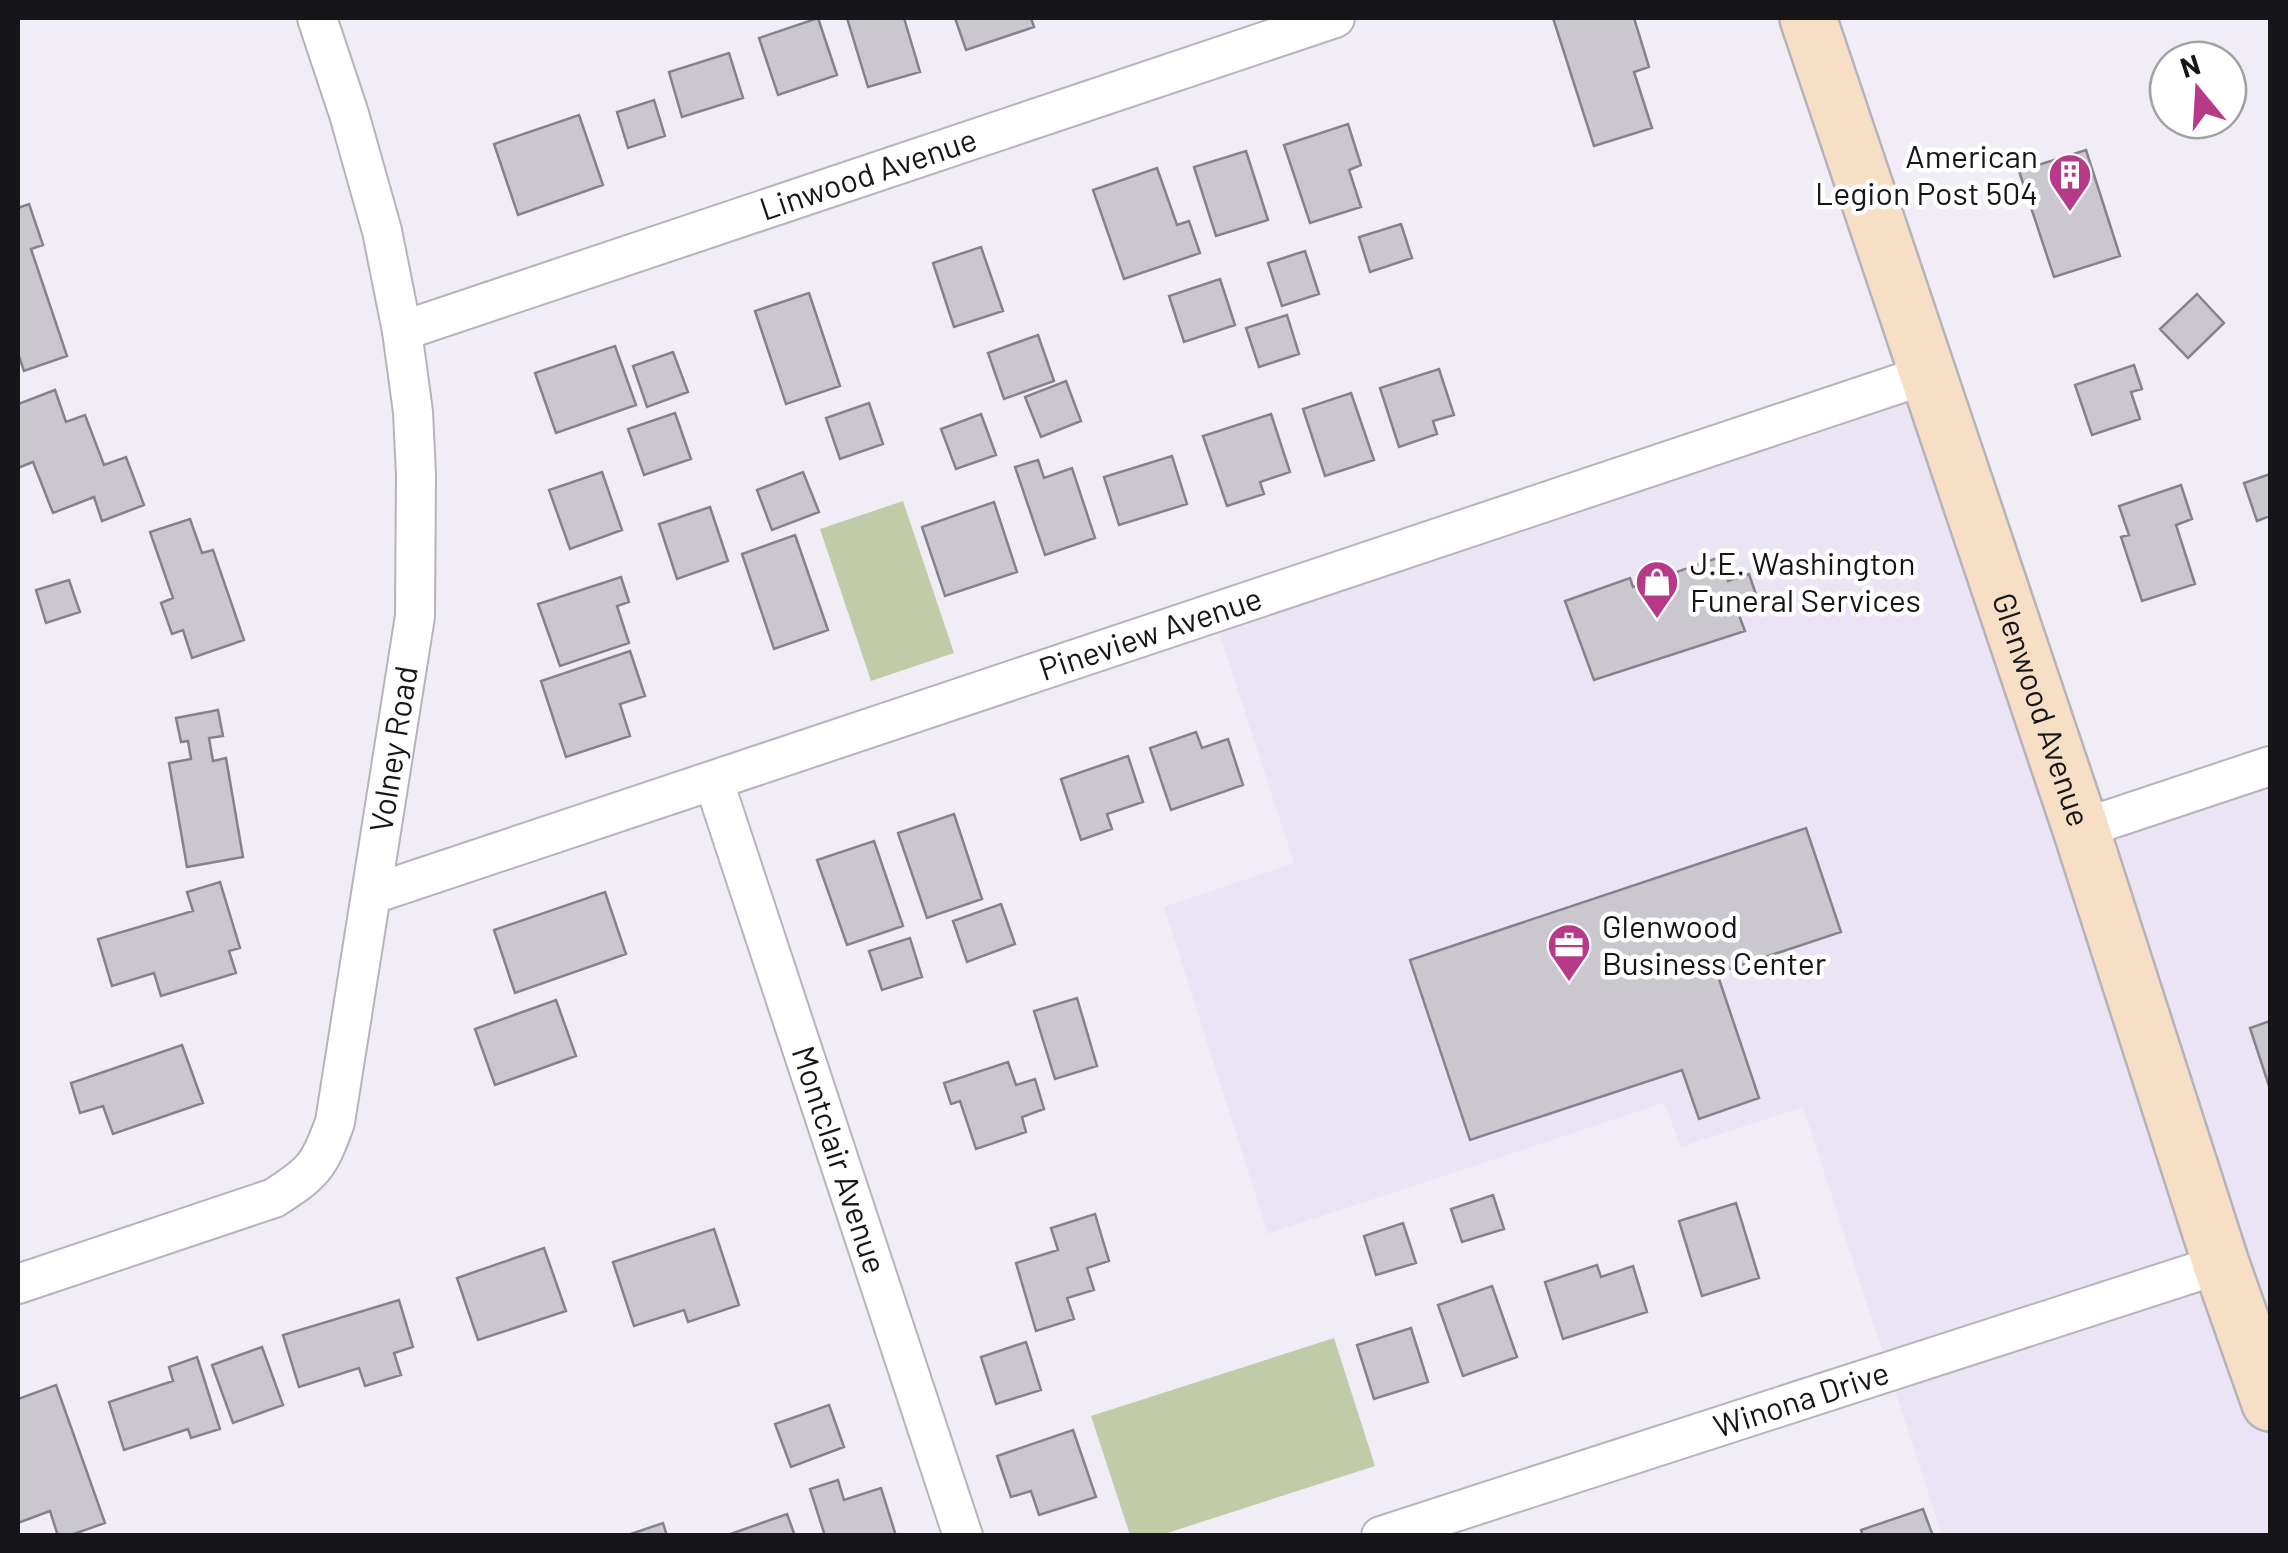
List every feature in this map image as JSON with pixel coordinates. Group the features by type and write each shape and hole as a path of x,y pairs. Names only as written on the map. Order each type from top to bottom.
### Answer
{"main road":[{"name":"Glenwood Avenue","path":"1808,18 2081,829 2220,1264 2270,1403"}],"street":[{"name":"Volney Road","path":"18,1284 274,1198 309,1175 326,1149 335,1122 415,616 416,476 413,412 402,330 378,214 317,18"},
{"name":"Linwood Avenue","path":"402,330 1335,18"},
{"name":"Pineview Avenue","path":"372,894 1928,374"},
{"path":"2081,829 2270,766"},
{"name":"Montclair Avenue","path":"714,782 963,1536"},
{"name":"Winona Drive","path":"1381,1536 2220,1264"}],"shaded area":[{"path":"1928,374 2081,829 2270,766 2270,1535 1942,1535 1803,1107 1681,1147 1664,1103 1268,1234 1164,907 1294,863 1213,614"}],"green space":[{"path":"903,501 954,653 871,681 820,529"},
{"path":"1334,1338 1375,1466 1161,1535 1130,1535 1091,1416"}],"building":[{"path":"818,18 837,75 778,95 759,38"},
{"path":"847,18 904,18 920,72 868,87"},
{"path":"955,18 1031,18 1034,27 966,50"},
{"path":"1553,18 1634,18 1649,67 1634,72 1652,128 1594,146"},
{"path":"729,53 743,98 682,117 669,72"},
{"path":"654,100 665,136 628,148 617,112"},
{"path":"579,115 603,185 518,215 494,144"},
{"path":"1348,124 1361,165 1349,170 1361,207 1310,223 1284,145"},
{"name":"American Legion Post 504","path":"2086,150 2120,256 2054,277 2019,171"},
{"path":"1246,151 1268,220 1216,236 1194,167"},
{"path":"1157,168 1177,225 1189,221 1200,253 1124,279 1093,190"},
{"path":"29,204 43,245 31,249 67,356 24,371 18,353 18,208"},
{"path":"1401,224 1412,258 1370,272 1359,237"},
{"path":"981,247 1003,311 954,327 933,263"},
{"path":"1305,251 1319,294 1282,306 1268,263"},
{"path":"1220,279 1235,325 1184,342 1169,296"},
{"path":"809,293 840,386 786,404 755,311"},
{"path":"2197,294 2224,323 2188,358 2160,329"},
{"path":"1287,315 1299,354 1259,367 1246,328"},
{"path":"1038,335 1054,381 1004,399 988,353"},
{"path":"615,346 636,405 556,433 535,373"},
{"path":"673,352 688,392 647,407 633,366"},
{"path":"2134,365 2142,389 2131,392 2140,419 2092,435 2075,385"},
{"path":"1439,369 1454,415 1433,421 1437,434 1399,447 1380,388"},
{"path":"1066,381 1081,421 1041,437 1025,397"},
{"path":"55,390 66,422 85,415 104,465 126,457 144,505 102,521 94,497 53,513 33,462 18,468 18,404"},
{"path":"1351,393 1374,460 1325,476 1303,409"},
{"path":"869,403 883,444 840,459 826,418"},
{"path":"675,413 691,459 644,475 628,429"},
{"path":"981,414 996,455 956,469 941,429"},
{"path":"1271,414 1290,472 1260,482 1264,494 1227,506 1203,436"},
{"path":"1172,456 1187,504 1119,525 1104,477"},
{"path":"1038,460 1044,478 1072,468 1095,538 1045,555 1015,467"},
{"path":"602,472 622,530 570,549 549,490"},
{"path":"803,472 819,512 772,530 757,490"},
{"path":"2270,474 2270,516 2257,521 2244,483"},
{"path":"2181,485 2192,519 2176,525 2195,584 2142,601 2121,537 2129,535 2119,506"},
{"path":"994,502 1017,572 945,596 922,527"},
{"path":"710,507 728,561 677,579 659,524"},
{"path":"190,519 202,553 213,550 244,640 192,658 183,630 172,634 161,603 173,598 150,532"},
{"path":"795,535 828,630 774,649 742,554"},
{"name":"J.E. Washington Funeral Services","path":"1720,557 1728,581 1749,574 1759,603 1737,610 1745,631 1594,680 1565,601 1630,578 1633,587"},
{"path":"621,577 629,602 617,606 629,643 560,666 538,604"},
{"path":"69,580 80,612 46,623 36,590"},
{"path":"630,651 645,696 620,704 630,736 566,757 541,681"},
{"path":"218,710 223,736 209,738 213,761 226,758 243,857 187,867 169,763 191,759 188,741 181,742 176,718"},
{"path":"1196,732 1202,748 1228,739 1243,785 1171,810 1150,748"},
{"path":"1128,756 1143,802 1107,814 1112,829 1081,840 1061,779"},
{"path":"954,814 982,899 927,918 898,833"},
{"name":"Glenwood Business Center","path":"1806,828 1841,932 1717,973 1759,1098 1699,1119 1682,1070 1470,1140 1410,960"},
{"path":"874,841 903,926 847,945 817,860"},
{"path":"220,882 240,948 229,951 236,973 161,996 154,973 112,986 98,939 193,911 187,892"},
{"path":"605,892 626,954 515,993 494,930"},
{"path":"1001,904 1015,944 967,962 953,921"},
{"path":"910,938 922,977 882,990 869,951"},
{"path":"1077,998 1097,1066 1055,1079 1034,1011"},
{"path":"556,1000 576,1056 495,1085 475,1029"},
{"path":"2270,1021 2270,1089 2250,1028"},
{"path":"182,1045 203,1103 113,1134 103,1106 80,1113 71,1083"},
{"path":"1008,1062 1016,1085 1035,1079 1044,1109 1022,1117 1026,1132 976,1149 960,1101 951,1104 944,1083"},
{"path":"1493,1195 1504,1229 1462,1242 1451,1209"},
{"path":"1736,1203 1759,1278 1702,1296 1679,1221"},
{"path":"1095,1214 1109,1261 1087,1268 1094,1290 1067,1298 1074,1319 1036,1331 1016,1263 1058,1250 1051,1228"},
{"path":"1403,1223 1416,1263 1376,1275 1364,1236"},
{"path":"714,1229 739,1305 688,1322 684,1310 634,1326 613,1262"},
{"path":"544,1248 566,1311 478,1340 457,1278"},
{"path":"1597,1265 1601,1277 1633,1266 1647,1312 1563,1339 1545,1282"},
{"path":"1492,1286 1517,1357 1463,1376 1438,1305"},
{"path":"399,1300 413,1347 394,1353 401,1375 365,1386 359,1368 299,1387 283,1335"},
{"path":"1411,1328 1428,1382 1374,1399 1357,1345"},
{"path":"1026,1342 1041,1390 996,1404 981,1357"},
{"path":"262,1347 283,1405 233,1423 212,1365"},
{"path":"197,1357 220,1429 191,1438 188,1429 124,1450 109,1402 173,1381 169,1367"},
{"path":"56,1385 105,1523 68,1536 58,1536 50,1511 18,1523 18,1399"},
{"path":"829,1405 844,1447 791,1467 775,1424"},
{"path":"1073,1430 1096,1497 1039,1515 1031,1491 1011,1497 997,1456"},
{"path":"838,1480 844,1500 881,1488 896,1536 825,1536 810,1489"},
{"path":"1923,1509 1933,1536 1863,1536 1861,1530"},
{"path":"787,1514 795,1536 725,1536"},
{"path":"663,1523 667,1536 625,1536"}],"place":[{"name":"American Legion Post 504","path":"2070,213"},
{"name":"J.E. Washington Funeral Services","path":"1657,620"},
{"name":"Glenwood Business Center","path":"1569,983"}]}
